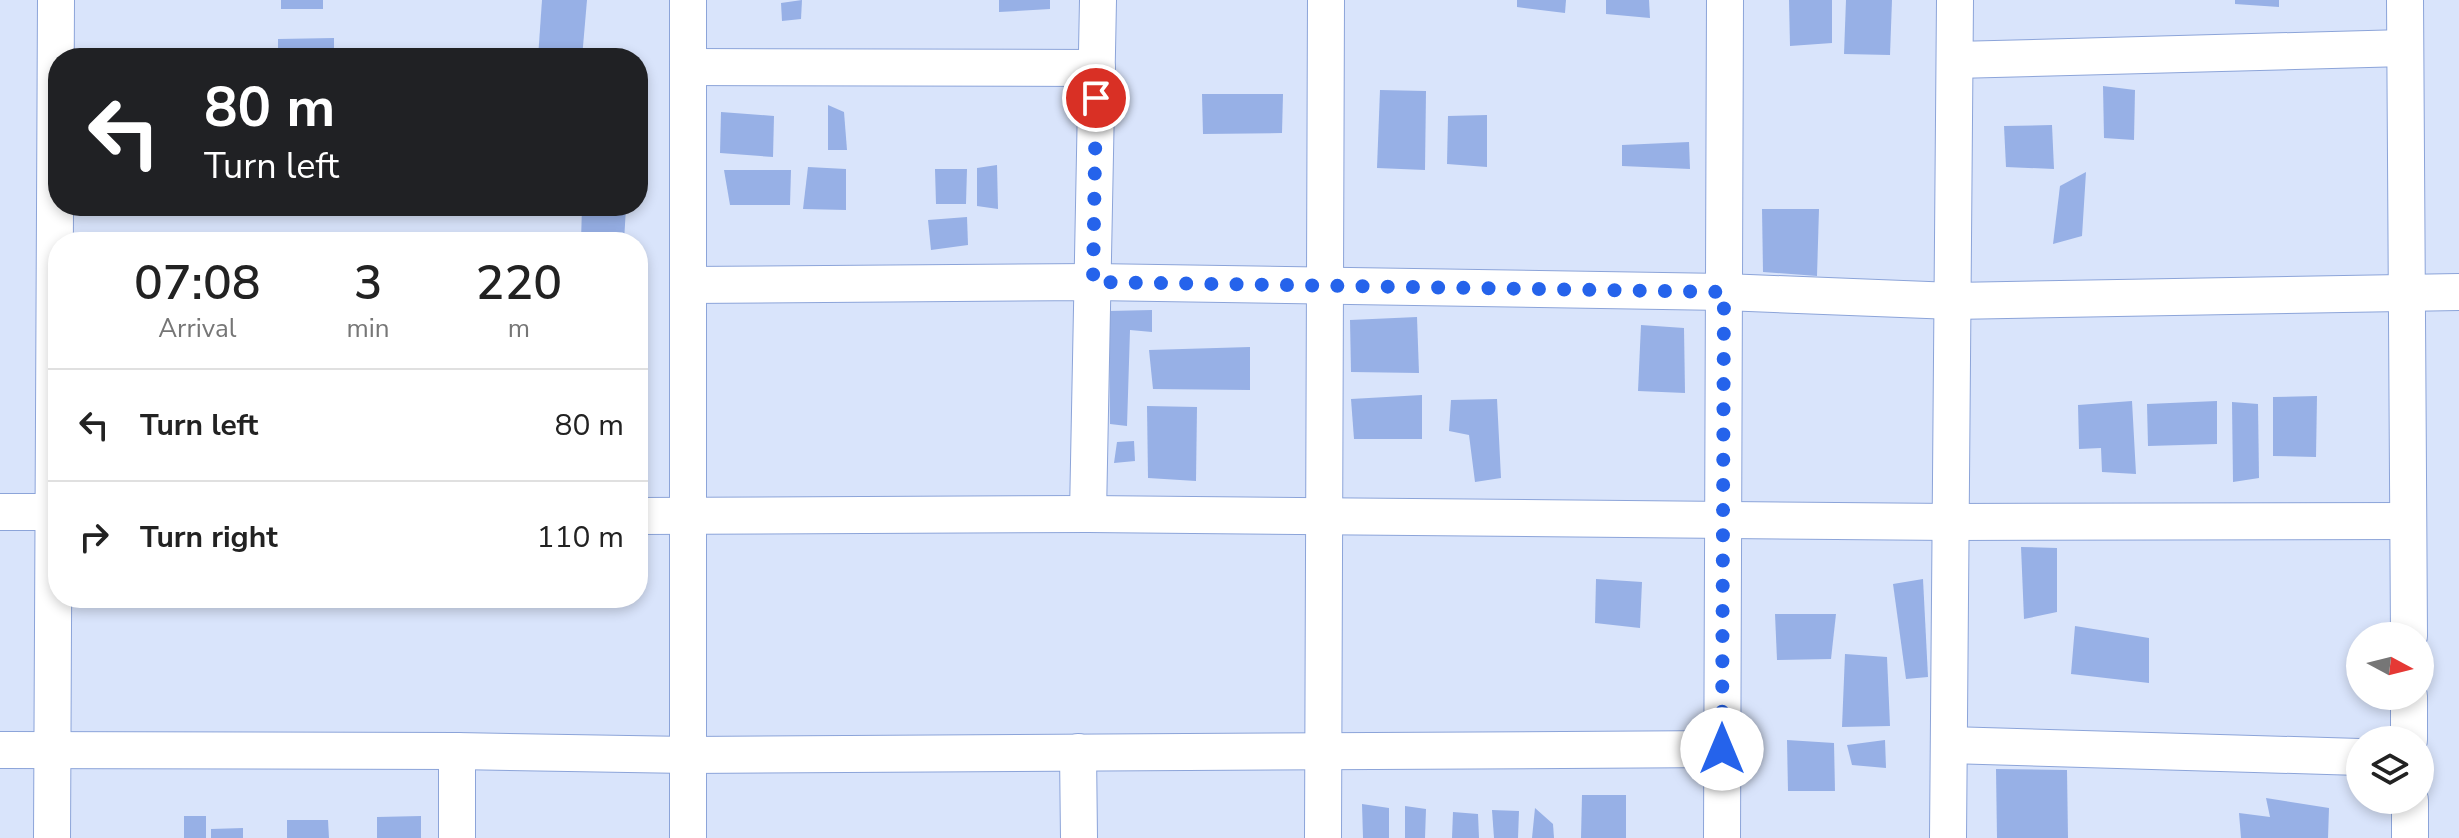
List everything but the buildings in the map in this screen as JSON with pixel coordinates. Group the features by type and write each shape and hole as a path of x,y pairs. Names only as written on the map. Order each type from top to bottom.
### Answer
{"street":[{"path":"56,0 56,48"},
{"path":"688,0 688,838"},
{"path":"1088,514 1098,0"},
{"path":"1323,838 1326,0"},
{"path":"1722,838 1725,0"},
{"path":"1948,838 1955,0"},
{"path":"2405,0 2409,622"},
{"path":"1955,60 2405,48"},
{"path":"688,67 1097,68"},
{"path":"688,285 1093,282 1724,292 1953,301 2459,292"},
{"path":"0,512 48,512"},
{"path":"648,516 1088,514 1951,522 2408,521"},
{"path":"52,838 55,608"},
{"path":"1949,745 2346,757"},
{"path":"0,750 688,755 1722,749"},
{"path":"457,751 457,838"},
{"path":"1078,752 1079,838"},
{"path":"2410,814 2410,838"}],"route":[{"path":"1096,98 1093,282 1724,292 1722,749"}]}
